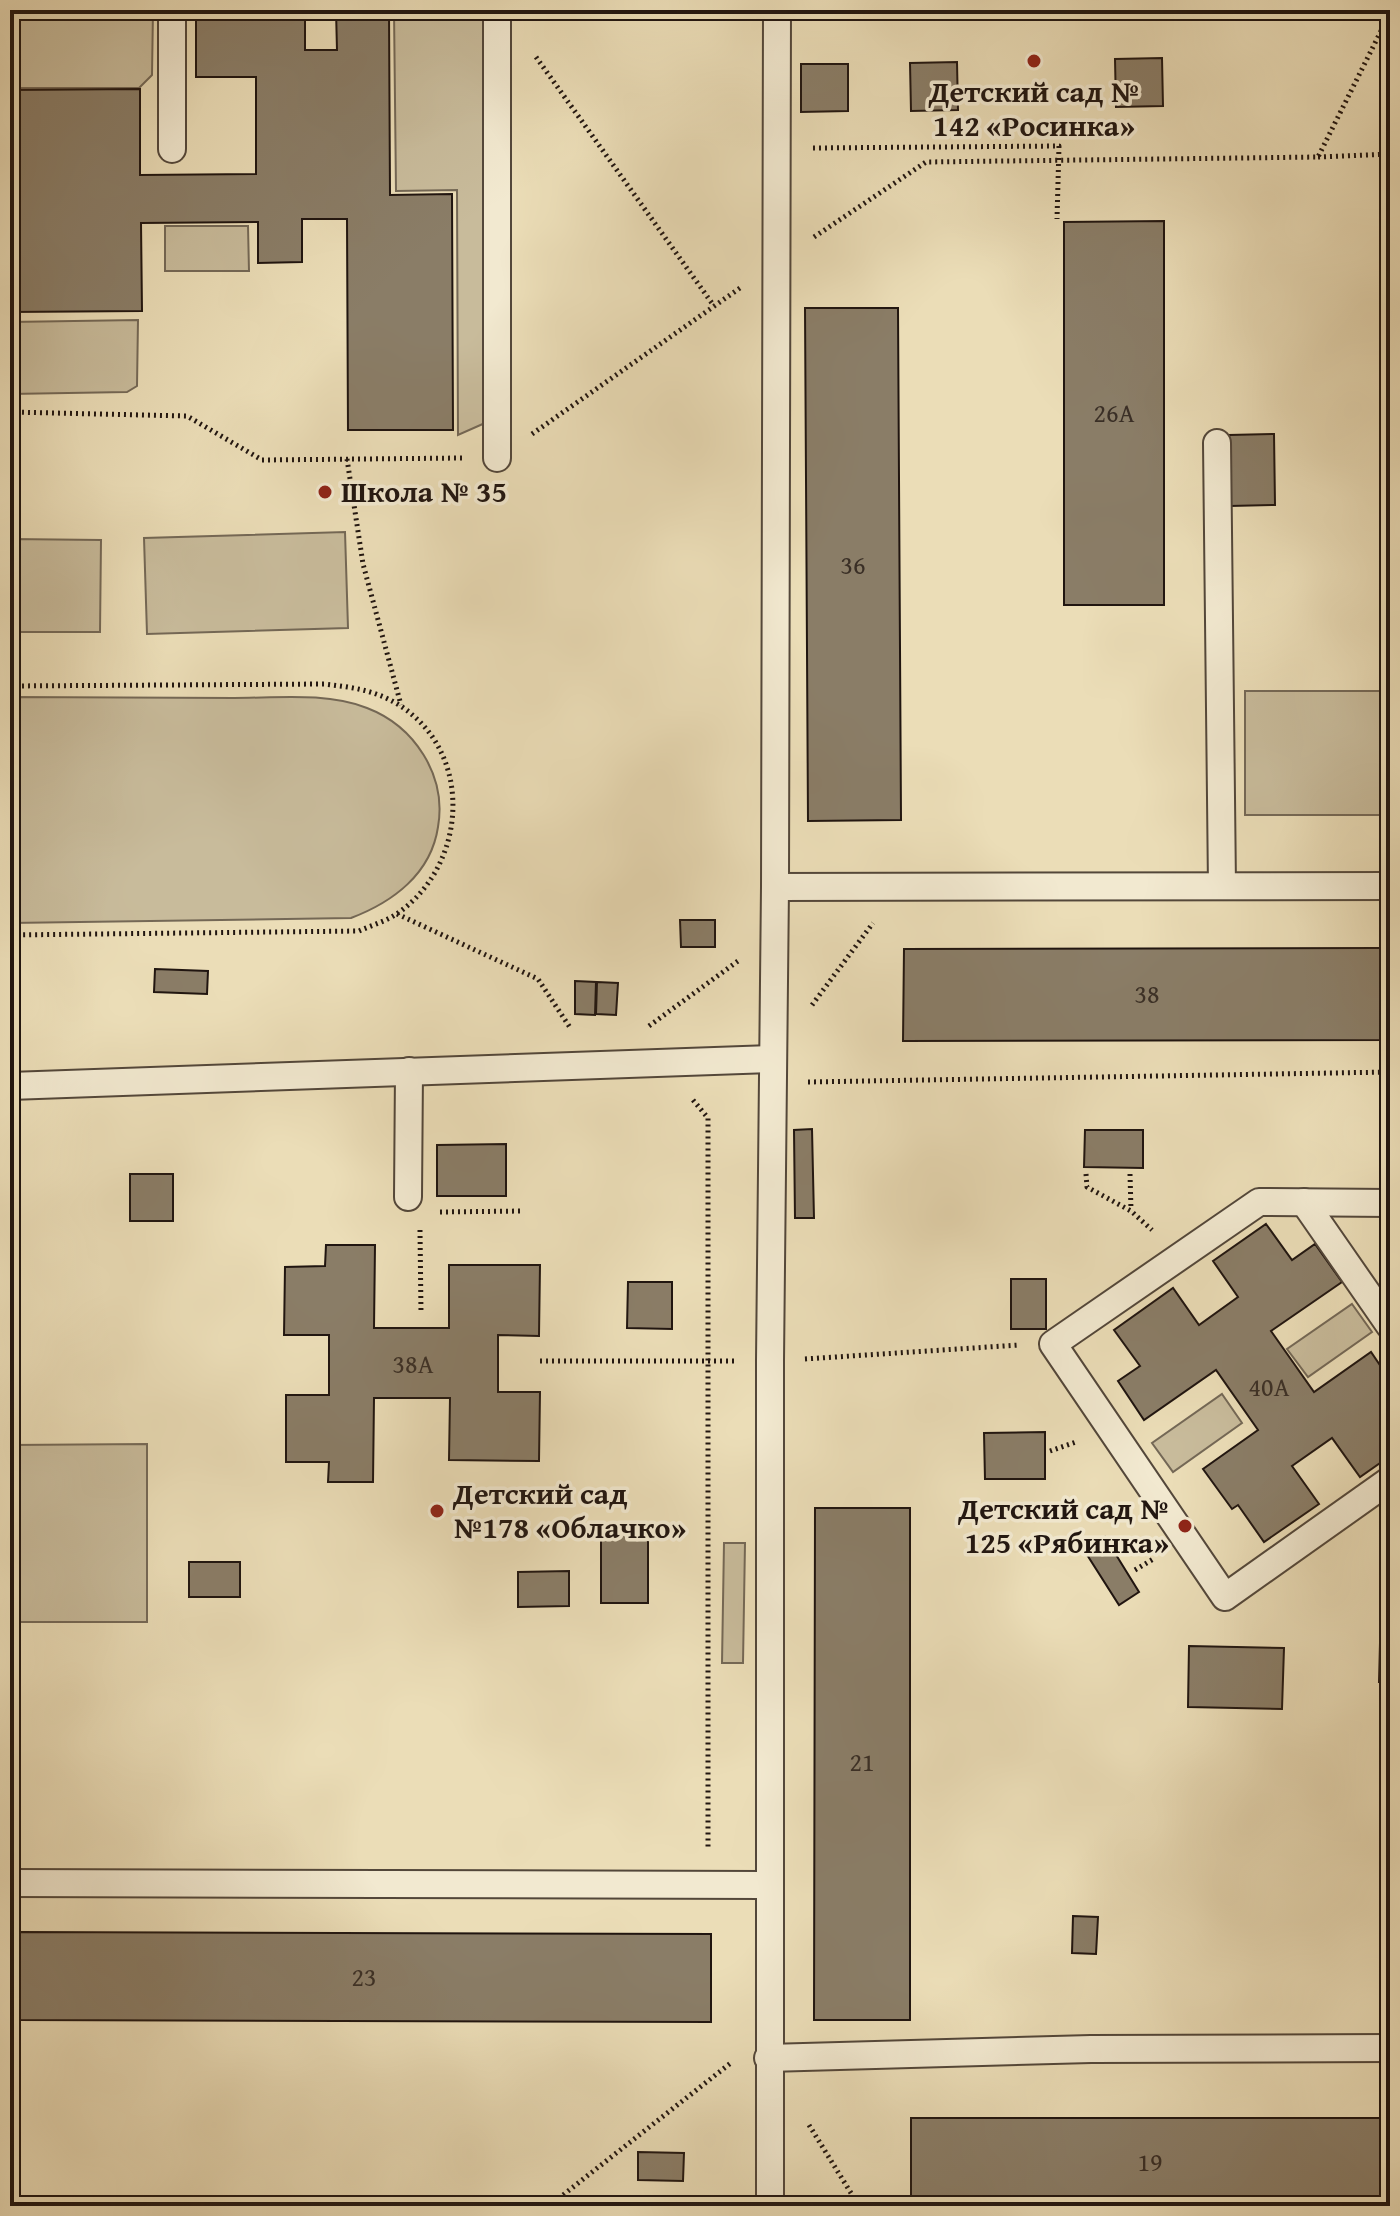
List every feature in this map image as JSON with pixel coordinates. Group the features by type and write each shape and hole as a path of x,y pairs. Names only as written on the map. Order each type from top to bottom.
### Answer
{"lane":[{"path":"172,10 172,149"},
{"path":"497,10 497,458"},
{"path":"770,2206 768,1885 777,10"},
{"path":"1217,443 1222,886"},
{"path":"775,887 1390,886"},
{"path":"10,1086 662,1063 771,1071"},
{"path":"409,1071 414,1205"},
{"path":"1390,1203 1259,1202 1053,1344 1225,1597 1390,1480"},
{"path":"1304,1202 1390,1326"},
{"path":"10,1883 768,1885"},
{"path":"768,2058 1091,2049 1390,2048"}],"path":[{"path":"1318,157 1390,13"},
{"path":"530,49 714,306"},
{"path":"776,148 1059,146 1057,219"},
{"path":"10,412 187,416 262,460 497,458 926,162 1390,154"},
{"path":"347,459 363,564 401,706"},
{"path":"10,686 324,684 364,688 401,706 431,735 449,770 455,811 447,851 428,887 397,914 359,931 10,935"},
{"path":"808,1010 900,887"},
{"path":"397,914 538,979 595,1065"},
{"path":"646,1028 774,934"},
{"path":"662,1063 708,1118 708,1885"},
{"path":"771,1071 1390,1072"},
{"path":"1086,1174 1087,1187 1131,1211 1147,1224 1175,1260"},
{"path":"1130,1174 1131,1211"},
{"path":"421,1313 414,1205 524,1211"},
{"path":"540,1361 770,1361 980,1346"},
{"path":"549,2206 736,2058"},
{"path":"801,2112 859,2206"}],"shaded area":[{"path":"10,10 153,10 152,75 139,88 10,88"},
{"path":"394,10 476,10 484,22 485,423 458,435 457,190 396,191"},
{"path":"165,226 248,226 249,271 165,271"},
{"path":"138,320 137,386 127,392 10,394 10,322"},
{"path":"345,532 348,628 147,634 144,538"},
{"path":"10,539 101,540 100,632 10,632"},
{"path":"1245,691 1390,691 1390,815 1245,815"},
{"path":"10,697 301,697 335,700 367,708 399,727 424,755 432,771 439,808 434,844 408,884 381,904 351,918 10,923"},
{"path":"1352,1304 1372,1332 1308,1377 1287,1349"},
{"path":"1222,1394 1242,1423 1173,1472 1152,1443"},
{"path":"147,1444 147,1622 10,1622 10,1445"},
{"path":"724,1543 745,1543 743,1663 722,1663"}],"building":[{"path":"196,10 305,10 305,50 337,50 336,10 389,10 390,195 452,194 453,430 348,430 347,219 302,219 302,262 258,263 258,222 141,223 142,311 10,312 10,90 140,89 140,175 256,174 256,77 196,77"},
{"path":"1162,58 1163,106 1116,107 1115,59"},
{"path":"957,62 958,110 911,111 910,63"},
{"path":"801,64 848,64 848,111 801,112"},
{"path":"1164,221 1164,605 1064,605 1064,222"},
{"path":"805,308 898,308 901,820 808,821"},
{"path":"1274,434 1275,505 1230,506 1229,435"},
{"path":"680,920 715,920 715,947 681,947"},
{"path":"1390,948 1390,1040 903,1041 904,949"},
{"path":"155,969 208,971 207,994 154,992"},
{"path":"575,981 596,982 595,1015 575,1014"},
{"path":"597,982 618,983 616,1015 596,1014"},
{"path":"812,1129 814,1218 795,1218 794,1130"},
{"path":"1085,1130 1143,1130 1143,1168 1084,1167"},
{"path":"506,1144 506,1196 437,1196 437,1145"},
{"path":"130,1174 173,1174 173,1221 130,1221"},
{"path":"1266,1224 1292,1260 1315,1244 1342,1282 1271,1331 1314,1392 1371,1352 1390,1380 1390,1456 1360,1477 1332,1438 1292,1466 1319,1504 1264,1542 1238,1505 1232,1509 1203,1469 1258,1430 1216,1370 1144,1420 1118,1381 1140,1366 1114,1330 1173,1288 1199,1325 1238,1297 1213,1261"},
{"path":"326,1245 375,1245 374,1328 449,1328 449,1265 540,1265 539,1336 498,1335 498,1392 540,1392 539,1461 449,1460 450,1398 374,1398 373,1482 328,1482 329,1462 286,1462 286,1395 329,1395 329,1335 284,1335 285,1267 325,1266"},
{"path":"1011,1279 1046,1279 1046,1329 1011,1329"},
{"path":"628,1282 672,1282 672,1329 627,1328"},
{"path":"1045,1432 1045,1479 985,1479 984,1433"},
{"path":"815,1508 910,1508 910,2020 814,2020"},
{"path":"648,1534 648,1603 601,1603 601,1535"},
{"path":"1105,1537 1139,1592 1119,1605 1084,1550"},
{"path":"189,1562 240,1562 240,1597 189,1597"},
{"path":"569,1571 569,1606 518,1607 518,1572"},
{"path":"1380,1643 1390,1643 1390,1682 1379,1682"},
{"path":"1189,1646 1284,1648 1282,1709 1188,1707"},
{"path":"1073,1916 1098,1917 1096,1954 1072,1953"},
{"path":"18,1932 711,1934 711,2022 18,2020"},
{"path":"911,2118 1390,2118 1390,2206 911,2206"},
{"path":"638,2152 684,2153 683,2181 638,2180"}],"place":[{"name":"Детский сад № 142 «Росинка»","path":"1034,61"},
{"name":"Школа № 35","path":"325,492"},
{"name":"Детский сад №178 «Облачко»","path":"437,1511"},
{"name":"Детский сад № 125 «Рябинка»","path":"1185,1526"}]}
